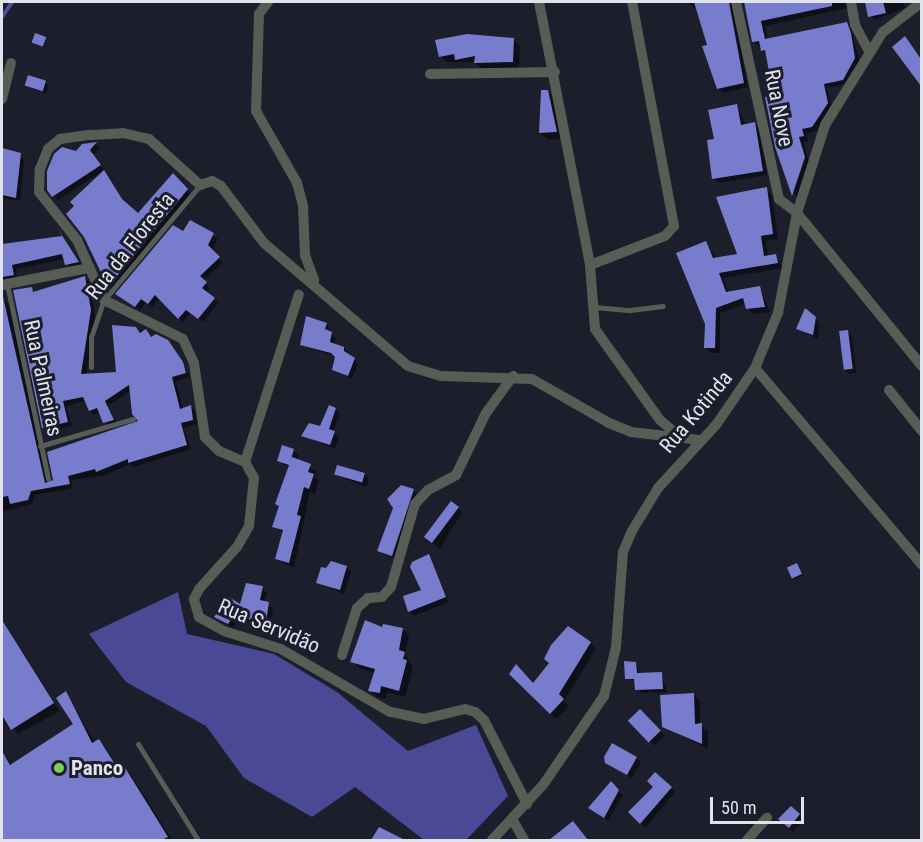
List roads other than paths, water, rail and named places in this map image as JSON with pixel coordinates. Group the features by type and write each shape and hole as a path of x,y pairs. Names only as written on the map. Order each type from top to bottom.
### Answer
{"street":[{"path":"268,2 259,14 256,111 297,183 303,206 307,267 316,286"},
{"path":"539,2 555,72 590,265 595,329 660,420 680,437"},
{"path":"590,265 665,236 674,226 632,2"},
{"name":"Rua Nove","path":"736,2 774,188 779,199 797,213 921,366"},
{"path":"851,2 855,25 868,51"},
{"name":"Rua Kotinda","path":"492,840 527,804 604,696 616,646 623,552 636,522 658,488 734,402 755,368 778,313 797,213 825,125 868,51 901,14 921,2"},
{"path":"2,99 11,63"},
{"path":"430,74 555,72"},
{"path":"299,294 245,462 219,451 205,437 194,363 183,339 104,300 76,240 39,192 40,169 53,143 90,135 140,134 200,185 212,181 221,186 264,243 408,366 441,376 513,376 544,384 592,414 631,432 700,440"},
{"path":"4,284 89,268"},
{"path":"755,368 921,565"},
{"path":"342,655 357,608 368,598 382,597 391,587 416,504 422,494 456,475 486,413 513,376"},
{"path":"889,390 921,431"},
{"name":"Rua Servidão","path":"245,462 254,478 249,526 237,548 199,589 194,598 199,617 224,631 281,649 390,712 424,719 465,709 475,712 484,720 527,804"},
{"path":"747,840 768,818"},
{"path":"512,819 524,840"}],"lane":[{"name":"Rua da Floresta","path":"91,367 91,337 104,300 200,185"},
{"name":"Rua Palmeiras","path":"4,284 48,479"},
{"path":"592,307 630,310 663,306"},
{"path":"40,446 133,418"},
{"path":"138,744 198,840"}],"waterway":[{"path":"2,17 12,2"}],"place":[{"name":"Panco","path":"59,768"}]}
